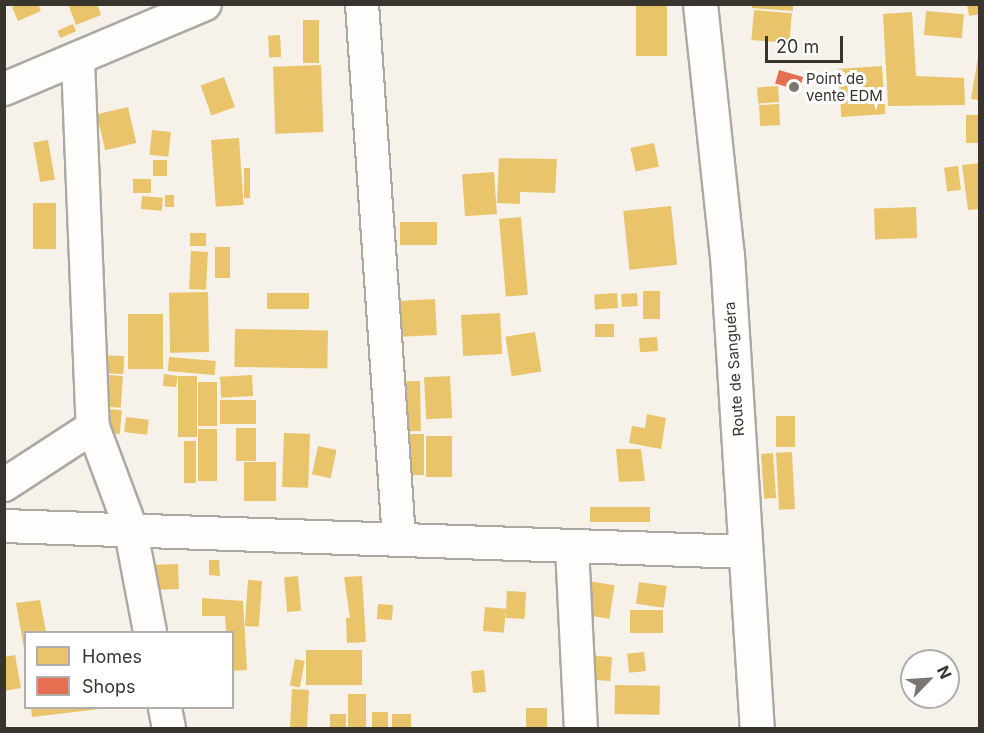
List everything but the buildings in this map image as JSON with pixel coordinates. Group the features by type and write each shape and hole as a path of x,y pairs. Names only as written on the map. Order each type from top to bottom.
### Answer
{"street":[{"path":"4,89 78,61 205,4"},
{"path":"362,4 399,538"},
{"name":"Route de Sanguéra","path":"699,6 727,255 757,729"},
{"path":"78,61 93,428 130,526 150,631"},
{"path":"4,485 93,428"},
{"path":"4,526 130,526 572,547 745,552"},
{"path":"572,547 581,729"},
{"path":"165,709 169,729"}],"place":[{"name":"Point de vente EDM","path":"794,87"}]}
